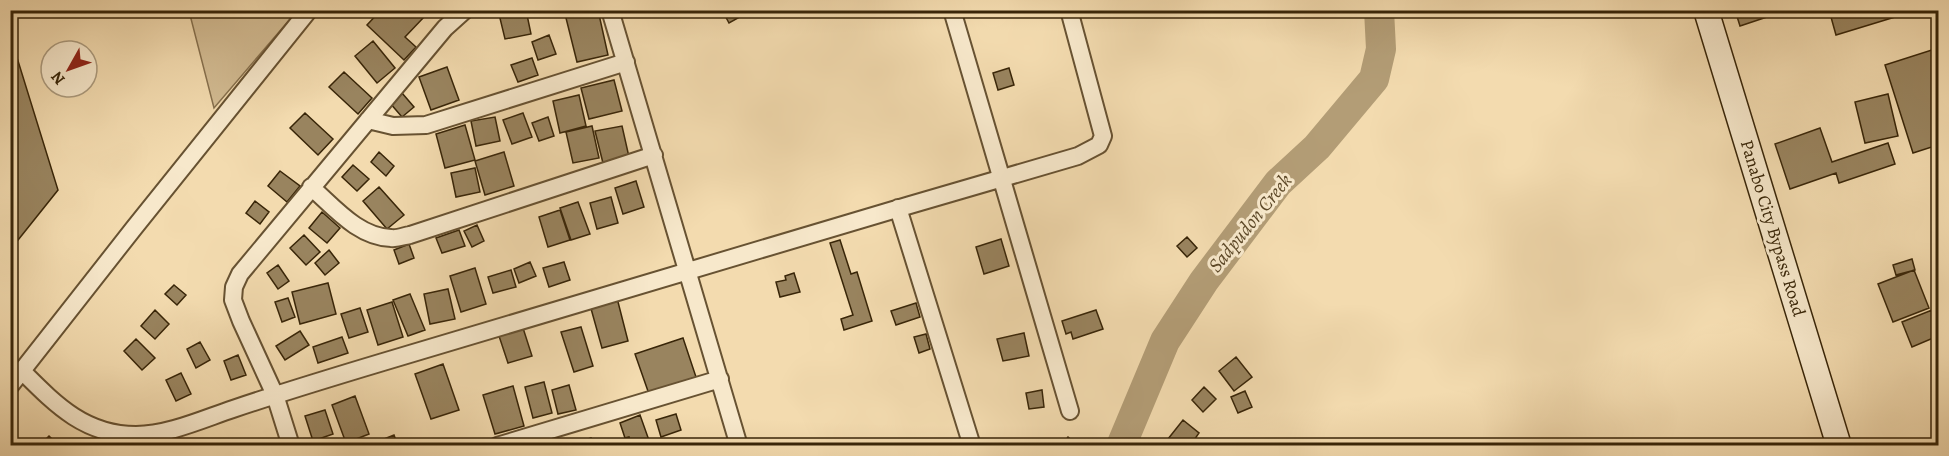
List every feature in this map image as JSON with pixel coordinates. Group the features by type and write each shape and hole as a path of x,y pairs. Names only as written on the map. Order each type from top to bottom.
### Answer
{"main road":[{"name":"Panabo City Bypass Road","path":"1706,10 1839,446"}],"street":[{"path":"10,386 309,10"},
{"path":"291,446 275,395 233,300 234,287 240,274 311,187 445,28 465,10"},
{"path":"610,10 739,446"},
{"path":"952,10 1070,411"},
{"path":"22,371 60,407 98,430 115,434 140,435 164,431 686,270 1078,156 1099,144 1103,136 1069,10"},
{"path":"368,120 393,126 426,125 627,62"},
{"path":"311,187 356,226 372,235 392,239 654,154"},
{"path":"898,207 972,446"},
{"path":"497,446 720,379"}],"shaded area":[{"path":"297,10 214,108 189,11"}],"building":[{"path":"381,10 417,10 424,17 405,37 416,47 404,60 367,25"},
{"path":"498,10 526,10 531,34 505,39"},
{"path":"564,10 598,10 608,55 577,62"},
{"path":"722,10 746,10 747,13 729,23"},
{"path":"1735,10 1768,10 1770,16 1740,26"},
{"path":"1829,10 1918,10 1836,35"},
{"path":"10,35 58,190 10,250"},
{"path":"549,35 556,54 538,60 532,42"},
{"path":"373,41 395,68 377,83 355,56"},
{"path":"1938,48 1938,145 1913,153 1885,65"},
{"path":"532,58 538,75 518,82 511,65"},
{"path":"447,67 459,100 431,110 419,77"},
{"path":"1009,68 1014,85 998,90 993,73"},
{"path":"344,72 372,98 358,114 329,87"},
{"path":"614,80 622,111 589,119 581,88"},
{"path":"402,93 414,107 402,117 390,103"},
{"path":"1888,94 1898,136 1865,143 1855,102"},
{"path":"579,95 586,126 560,133 553,101"},
{"path":"305,113 333,139 318,155 290,128"},
{"path":"523,113 532,137 512,144 503,120"},
{"path":"495,117 500,141 476,146 471,121"},
{"path":"548,117 554,136 539,141 532,123"},
{"path":"465,125 475,160 445,168 436,134"},
{"path":"592,126 599,158 573,163 566,132"},
{"path":"622,126 629,157 603,163 595,131"},
{"path":"1820,128 1832,162 1888,143 1895,164 1839,183 1836,173 1790,189 1775,144"},
{"path":"379,152 394,166 386,176 371,162"},
{"path":"504,152 514,186 485,195 475,161"},
{"path":"353,165 369,179 357,191 342,177"},
{"path":"475,168 480,192 456,197 451,173"},
{"path":"280,171 300,186 287,202 268,186"},
{"path":"636,181 644,207 623,214 615,188"},
{"path":"379,187 404,215 387,229 363,201"},
{"path":"611,197 618,223 597,229 590,203"},
{"path":"255,201 269,212 260,224 246,213"},
{"path":"578,202 590,234 571,240 560,208"},
{"path":"560,210 570,240 548,247 539,217"},
{"path":"322,212 340,228 327,243 309,228"},
{"path":"477,225 484,241 472,247 464,231"},
{"path":"459,230 465,246 442,253 436,238"},
{"path":"304,235 320,252 306,265 290,248"},
{"path":"1187,237 1197,248 1187,257 1177,246"},
{"path":"1001,239 1009,266 984,274 976,247"},
{"path":"840,240 851,274 857,272 872,321 844,330 841,319 853,315 830,243"},
{"path":"409,244 414,258 399,264 394,250"},
{"path":"329,250 339,263 325,275 315,263"},
{"path":"1912,259 1915,270 1896,275 1893,265"},
{"path":"530,262 536,276 519,283 514,269"},
{"path":"564,262 570,280 549,287 543,268"},
{"path":"278,265 289,281 278,289 267,273"},
{"path":"475,268 486,304 461,312 450,276"},
{"path":"511,270 516,287 493,293 488,277"},
{"path":"1914,270 1929,308 1893,322 1878,284"},
{"path":"794,273 800,292 780,297 776,282 786,280 785,276"},
{"path":"328,283 336,314 300,324 292,292"},
{"path":"174,285 186,295 177,305 165,294"},
{"path":"448,289 455,319 430,324 424,294"},
{"path":"410,294 425,330 408,336 393,300"},
{"path":"288,298 295,317 282,322 275,302"},
{"path":"617,298 628,341 602,348 590,305"},
{"path":"392,302 403,337 378,345 367,310"},
{"path":"916,303 920,317 896,325 891,311"},
{"path":"360,308 368,332 349,338 341,314"},
{"path":"155,310 169,324 155,339 141,326"},
{"path":"1096,310 1103,329 1073,339 1071,332 1066,334 1062,321"},
{"path":"1932,310 1938,327 1938,336 1912,347 1902,322"},
{"path":"581,327 593,366 574,372 561,332"},
{"path":"523,328 532,356 508,363 499,336"},
{"path":"300,331 309,345 285,360 276,346"},
{"path":"1024,333 1029,356 1003,361 997,339"},
{"path":"926,334 930,349 919,353 914,337"},
{"path":"342,337 348,353 318,363 313,347"},
{"path":"683,338 696,377 649,394 635,354"},
{"path":"136,339 155,358 142,370 124,351"},
{"path":"200,342 210,360 196,368 187,349"},
{"path":"238,355 246,375 231,380 224,361"},
{"path":"1236,357 1252,377 1234,391 1219,371"},
{"path":"443,364 459,410 431,419 415,374"},
{"path":"181,373 191,394 176,401 166,380"},
{"path":"544,382 552,413 533,418 525,387"},
{"path":"569,385 576,410 558,414 552,390"},
{"path":"513,386 524,426 495,434 483,395"},
{"path":"1204,387 1216,399 1203,412 1192,400"},
{"path":"1042,390 1044,407 1029,409 1026,393"},
{"path":"1245,391 1252,407 1238,413 1231,397"},
{"path":"355,396 369,434 346,443 332,405"},
{"path":"325,410 333,434 313,441 305,416"},
{"path":"676,414 681,430 661,437 656,420"},
{"path":"640,415 651,446 632,446 629,437 625,438 620,423"},
{"path":"1183,420 1199,433 1190,446 1176,446 1168,439"},
{"path":"394,435 398,446 375,446 374,443"},
{"path":"49,436 59,446 39,446"},
{"path":"1068,437 1079,446 1061,446"},
{"path":"591,438 593,446 566,446"}],"waterway":[{"name":"Sadpudon Creek","path":"1121,446 1165,341 1204,281 1278,183 1317,147 1374,79 1381,49 1379,10"}]}
